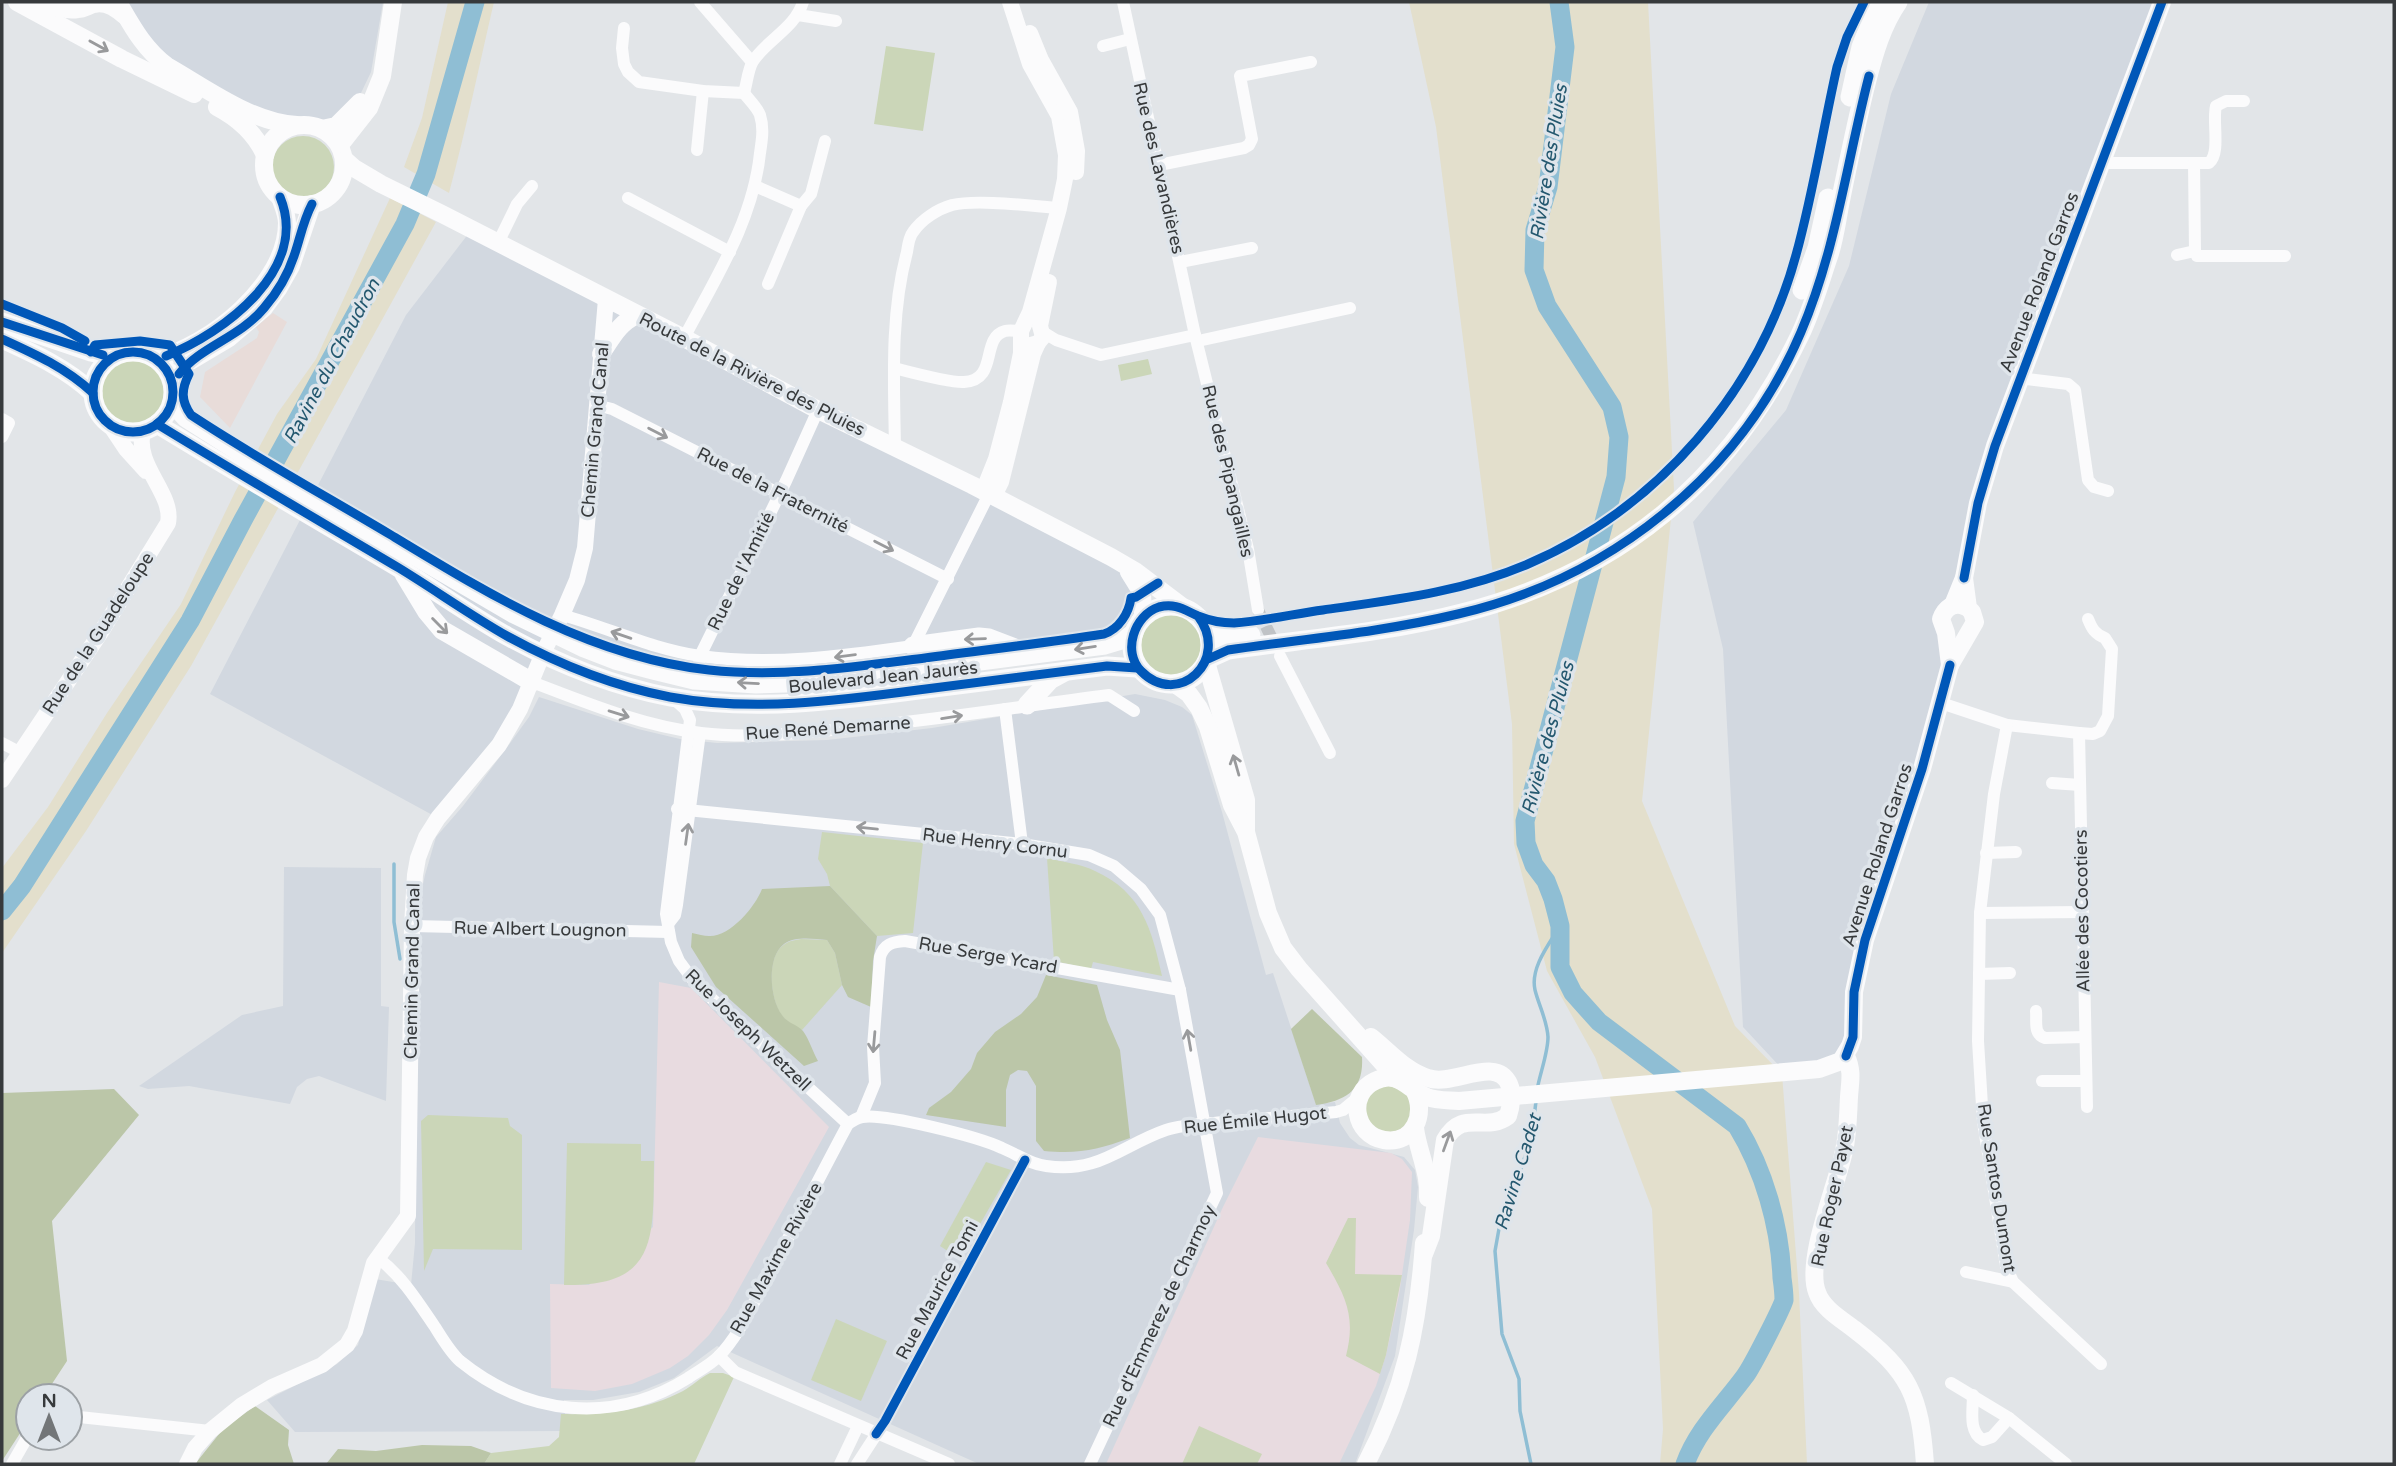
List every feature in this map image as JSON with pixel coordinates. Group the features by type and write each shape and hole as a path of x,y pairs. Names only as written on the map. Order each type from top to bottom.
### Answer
{"main road":[{"path":"18,2 122,59 194,94 239,121 258,139 265,155 265,176 280,197 297,205 312,204 333,194 340,184 344,172 342,153 332,136 322,129 310,125 285,125 260,118 167,66 153,56 127,19 111,3 86,4 78,10 61,9 39,2"},
{"path":"342,153 369,108 382,76 393,2"},
{"path":"1721,449 1790,327 1816,248 1861,47 1879,2"},
{"path":"1122,564 1142,593 1133,653 1138,668 1157,682 1175,684 1191,679 1199,673 1207,660 1228,650 1411,618 1502,589 1577,558 1647,511 1721,449 1765,401 1801,333 1830,252 1876,48 1898,2"},
{"name":"Avenue Roland Garros","path":"1961,606 1978,503 1995,446 2162,2"},
{"path":"111,3 116,22 135,48 194,94"},
{"path":"72,31 86,4"},
{"path":"322,129 336,126 376,88"},
{"path":"265,155 272,141 283,131 298,125"},
{"name":"Route de la Rivière des Pluies","path":"342,153 354,168 381,184 1122,564"},
{"name":"Route de la Rivière des Pluies","path":"340,184 364,180 381,184"},
{"path":"172,395 164,366 145,354 134,352 113,357 102,366 95,379 93,393 97,411 110,425 132,432 150,428 166,415 172,395 177,375 179,360 249,303 273,270 286,235 286,214 280,197"},
{"path":"155,359 193,359 237,333 264,308 291,266 305,218 312,204"},
{"path":"601,354 620,326 637,315"},
{"path":"2,322 113,357"},
{"path":"2,339 43,358 76,378 93,393"},
{"name":"Boulevard Jean Jaurès","path":"172,395 186,418 214,447 321,513 402,570 545,656 611,682 671,697 780,705 835,701 1107,666 1138,668"},
{"name":"Boulevard Jean Jaurès","path":"150,428 214,447"},
{"name":"Boulevard Jean Jaurès","path":"321,513 391,542 514,614 583,648 615,660 694,680 756,684 817,682 1105,645 1125,639 1139,625"},
{"path":"1122,564 1198,616 1206,626 1227,638 1411,618"},
{"path":"402,570 427,612 442,630 532,682"},
{"path":"1139,625 1156,608 1170,605 1184,608"},
{"name":"Avenue Roland Garros","path":"1846,1056 1853,1037 1854,992 1865,940 1922,769 1950,664 1975,622 1972,612 1961,606 1943,613 1941,619 1946,633 1950,664"},
{"path":"1206,626 1207,660 1246,800 1246,832"},
{"path":"1946,633 1959,638 1966,636"},
{"path":"913,646 979,637 989,638 1035,655"},
{"path":"1027,705 1050,680 1068,671"},
{"path":"1175,684 1189,694 1208,727 1232,805 1246,832 1268,913 1283,948 1396,1078"},
{"path":"1352,1026 1374,1039 1411,1071 1432,1080 1447,1081 1484,1070 1495,1071 1504,1076 1510,1088 1511,1108 1508,1116 1495,1122 1458,1124 1445,1140 1431,1237 1424,1254"},
{"path":"1363,1042 1370,1060 1357,1111 1351,1115 1363,1128 1380,1139 1411,1130 1459,1101"},
{"path":"1364,1090 1377,1079 1396,1078 1428,1097 1459,1101 1826,1068 1846,1056"},
{"name":"Rue Roger Payet","path":"1846,1056 1851,1071 1848,1128 1819,1243 1815,1273 1816,1292 1829,1310 1896,1365 1911,1388 1918,1408 1925,1464"},
{"path":"1826,1068 1841,1076 1849,1096"},
{"path":"1366,1464 1396,1399 1408,1361 1417,1314 1429,1185 1411,1130 1421,1106 1414,1090"}],"street":[{"path":"700,2 752,62"},
{"path":"744,93 752,62 798,15 803,2"},
{"path":"1010,2 1030,64 1059,116 1066,155 1059,208 1030,312 1036,335"},
{"path":"913,646 989,494 986,484 996,459 1011,402 1036,335 1076,174 1077,151 1070,112 1041,60 1019,2"},
{"name":"Rue des Lavandières","path":"1123,2 1197,338"},
{"path":"798,15 836,21"},
{"path":"624,28 624,64 639,82 703,91 744,93"},
{"path":"1103,47 1130,39"},
{"path":"1159,165 1249,145 1252,139 1240,76 1311,62"},
{"path":"697,150 703,91"},
{"path":"684,338 730,252 755,186 763,130 759,113 744,93"},
{"path":"2101,163 2209,163 2213,160 2217,106 2226,101 2244,101"},
{"path":"768,284 801,206 811,194 825,141"},
{"path":"2194,163 2197,256 2285,256"},
{"path":"498,243 517,204 532,186"},
{"path":"755,186 801,206"},
{"path":"628,198 730,252"},
{"path":"895,448 894,368 898,291 912,233 931,215 954,205 1059,208"},
{"path":"1180,262 1252,248"},
{"path":"2177,255 2195,251"},
{"name":"Chemin Grand Canal","path":"187,1464 195,1448 209,1431 242,1405 272,1387 322,1365 347,1345 355,1331 370,1274 408,1216 415,875 426,837 438,818 499,745 520,709 576,580 585,548 606,299"},
{"path":"894,368 957,382 972,381 984,372 991,354 992,340 1006,331 1036,335 1101,355 1350,308"},
{"name":"Rue des Pipangailles","path":"1197,338 1248,549 1257,609"},
{"path":"2019,378 2068,384 2075,390 2088,480 2094,486 2108,491"},
{"name":"Rue de la Fraternité","path":"596,405 612,409 948,579"},
{"name":"Rue de l'Amitié","path":"694,680 700,656 818,410"},
{"path":"2,437 5,421"},
{"name":"Rue de la Guadeloupe","path":"2,780 102,632 168,523 167,503 154,481 110,425"},
{"name":"Rue de la Guadeloupe","path":"150,428 142,447 154,481"},
{"name":"Rue de l'Amitié","path":"562,615 658,647 700,656 745,660 808,659 913,646"},
{"path":"1941,704 2007,725 2093,734 2100,731 2108,716 2112,649 2105,638 2092,630 2088,619"},
{"path":"1280,656 1331,753"},
{"name":"Rue René Demarne","path":"532,682 618,714 695,732 789,734 926,721 1109,695 1135,710"},
{"path":"668,928 677,905 684,810 695,732 685,709 671,697"},
{"path":"1005,709 1022,844"},
{"name":"Rue Santos Dumont","path":"2007,725 1994,794 1980,914 1978,1041 1983,1122 2006,1266 2013,1282 2101,1364"},
{"name":"Allée des Cocotiers","path":"2079,733 2087,1107"},
{"path":"2,743 20,753"},
{"path":"2052,783 2080,785"},
{"name":"Rue Henry Cornu","path":"684,810 1022,844 1089,855 1114,866 1141,889 1160,915 1180,990 1204,1124"},
{"path":"1986,853 2016,852"},
{"path":"1980,914 2081,912"},
{"name":"Rue Albert Lougnon","path":"412,926 668,928"},
{"name":"Rue Joseph Wetzell","path":"668,928 679,961 696,984 848,1124"},
{"name":"Rue Serge Ycard","path":"861,1117 875,1083 873,1047 880,957 883,948 893,942 905,941 1180,990"},
{"path":"1979,974 2010,973"},
{"path":"2036,1010 2039,1036 2085,1037"},
{"path":"2042,1081 2086,1081"},
{"name":"Rue Émile Hugot","path":"861,1117 894,1119 978,1139 1045,1166 1086,1166 1166,1130 1204,1124 1351,1115"},
{"path":"848,1124 861,1117"},
{"name":"Rue Maxime Rivière","path":"378,1258 397,1273 459,1360 502,1388 525,1399 576,1409 634,1402 679,1383 719,1356 751,1307 848,1124"},
{"name":"Rue d'Emmerez de Charmoy","path":"1090,1464 1217,1193 1204,1124"},
{"name":"Rue Maurice Tomi","path":"857,1464 885,1422 1025,1160"},
{"path":"1966,1272 2013,1282"},
{"path":"719,1356 735,1372 948,1464"},
{"path":"1951,1383 2009,1418 2066,1464"},
{"path":"1973,1395 1973,1430 1983,1440 1992,1437 2009,1418"},
{"path":"84,1418 209,1431"},
{"path":"840,1464 858,1426"}],"shaded area":[{"path":"108,2 383,2 371,72 361,93 340,118 329,121 304,117 253,124 198,92"},
{"path":"1929,2 2162,2 2101,163 1947,608 1952,637 1959,638 1870,922 1846,1056 1785,1072 1743,1027 1723,649 1693,522 1786,410 1849,266 1891,94"},
{"path":"472,229 1122,564 1143,616 1134,633 817,682 694,680 555,631 520,709 438,818 210,694 406,315"},
{"path":"273,313 287,322 230,428 200,397 205,372 257,338 259,332 256,327"},
{"path":"1135,694 1165,700 1182,707 1192,715 1222,812 1266,975 1273,973 1316,1104 1335,1102 1340,1123 1350,1138 1359,1145 1404,1157 1415,1170 1418,1187 1414,1230 1395,1356 1355,1464 979,1464 717,1346 674,1378 639,1392 593,1400 564,1400 566,1431 295,1432 267,1400 337,1364 358,1345 375,1279 411,1285 415,1243 417,911 436,837 508,746 529,717 539,697 638,729 680,739 717,743 827,740 932,728"},
{"path":"284,867 381,868 381,1006 389,1007 386,1101 319,1076 307,1079 297,1087 290,1104 189,1086 148,1089 139,1086 242,1015 283,1006"},
{"path":"659,982 691,988 829,1127 727,1310 709,1335 688,1356 670,1368 632,1384 595,1391 551,1388 550,1284 589,1285 653,1227"},
{"path":"1258,1137 1391,1153 1402,1159 1412,1172 1410,1220 1399,1295 1376,1386 1339,1464 1106,1464 1223,1207"}],"green space":[{"path":"886,46 935,53 923,131 874,124"},
{"path":"297,136 309,136 325,145 332,155 332,179 325,189 309,198 297,198 286,193 277,184 272,173 272,161 277,150 286,141"},
{"path":"1148,359 1152,374 1121,381 1118,365"},
{"path":"133,360 156,370 166,393 156,416 133,426 110,416 100,393 110,370"},
{"path":"1164,614 1176,614 1192,623 1199,633 1199,657 1192,667 1176,676 1164,676 1153,671 1144,662 1139,651 1139,639 1144,628 1153,619"},
{"path":"822,832 923,843 913,933 877,936 830,886 827,874 818,859"},
{"path":"1047,858 1090,869 1124,890 1134,901 1149,928 1162,976 1093,962 1091,969 1054,961"},
{"path":"830,886 877,936 871,1007 848,997 842,985 835,953 827,940 799,939 784,944 774,958 773,989 782,1015 803,1031 818,1061 804,1066 716,987 691,947 692,933 709,936 725,932 748,912 762,889"},
{"path":"801,939 827,940 835,953 842,985 802,1030 780,1013 772,987 772,966 779,949 787,943"},
{"path":"1046,975 1097,985 1107,1020 1120,1050 1130,1138 1088,1150 1044,1151 1036,1141 1036,1086 1027,1071 1018,1070 1010,1075 1006,1090 1006,1127 926,1115 929,1108 951,1092 971,1069 977,1053 995,1032 1021,1014 1037,997"},
{"path":"1312,1009 1362,1057 1360,1078 1351,1092 1336,1100 1316,1105 1291,1029"},
{"path":"1380,1083 1405,1091 1410,1102 1409,1120 1398,1131 1379,1131 1368,1126 1362,1101"},
{"path":"114,1089 139,1115 52,1221 67,1361 53,1382 14,1382 14,1443 2,1461 2,1093"},
{"path":"428,1115 508,1118 510,1126 522,1135 522,1250 433,1249 424,1271 421,1121"},
{"path":"567,1143 641,1144 641,1161 654,1161 650,1234 644,1252 634,1267 618,1277 595,1283 564,1285"},
{"path":"986,1162 1011,1170 960,1259 940,1246"},
{"path":"1348,1218 1356,1218 1355,1274 1402,1275 1380,1374 1346,1356 1350,1330 1347,1308 1326,1263"},
{"path":"836,1319 887,1341 861,1401 811,1380"},
{"path":"710,1373 723,1373 734,1377 694,1464 484,1464 491,1453 549,1446 559,1437 561,1414 593,1414 654,1403 683,1391"},
{"path":"255,1406 289,1430 288,1445 294,1464 195,1464 223,1429"},
{"path":"1199,1426 1262,1454 1257,1464 1182,1464"},
{"path":"422,1445 471,1446 491,1453 484,1464 326,1464 338,1449 376,1451"}],"sand":[{"path":"448,2 494,2 449,193 404,167 422,118"},
{"path":"1409,2 1648,2 1674,489 1642,801 1735,1026 1782,1074 1799,1293 1807,1464 1660,1464 1663,1429 1652,1209 1595,1057 1547,971 1514,844 1512,724 1436,127"},
{"path":"390,198 436,222 191,666 86,831 2,953 2,868 48,807 107,713 181,604 235,492 277,414 316,359"}],"waterway":[{"name":"Ravine du Chaudron","path":"2,911 22,886 190,621 405,224 426,174 475,2"},
{"name":"Rivière des Pluies","path":"1559,2 1565,47 1548,187 1535,230 1534,270 1547,306 1612,407 1619,437 1616,477 1525,821 1526,843 1534,865 1546,881 1553,899 1560,926 1560,967 1573,993 1599,1022 1737,1126 1747,1143 1763,1180 1774,1219 1784,1292 1782,1305 1749,1370 1704,1429 1685,1464"},
{"path":"394,864 394,922 400,959"},
{"name":"Ravine Cadet","path":"1537,1090 1548,1037 1535,990 1535,973 1560,926"},
{"name":"Ravine Cadet","path":"1531,1464 1520,1411 1519,1379 1502,1334 1495,1251 1502,1212 1516,1184 1532,1135 1536,1101"}],"tunnel":[{"path":"1258,610 1276,647"}],"cycle path":[{"path":"1198,616 1207,633 1208,649 1204,663 1196,674 1184,682 1170,685 1155,681 1141,671 1132,654 1134,635 1143,618 1159,607 1175,607 1206,619 1234,623 1401,598 1478,582 1528,564 1575,540 1620,511 1660,477 1697,440 1729,398 1757,353 1779,305 1802,232 1837,67 1847,37 1864,2"},
{"path":"1964,578 1978,503 1995,446 2162,2"},
{"path":"1208,659 1228,650 1430,620 1514,598 1567,575 1617,547 1663,514 1705,475 1743,432 1775,384 1801,332 1832,237 1869,76"},
{"path":"166,356 189,346 235,315 256,295 272,273 283,249 286,224 280,197"},
{"path":"179,374 198,356 243,327 269,302 289,270 312,204"},
{"path":"2,304 62,328 85,341"},
{"path":"2,322 103,355"},
{"path":"2,339 61,369 93,393"},
{"path":"91,352 95,345 140,341 170,345 189,374 183,395 191,415 504,601 583,637 623,652 666,663 736,672 817,670 1104,634 1122,620 1131,598 1158,583"},
{"path":"133,352 148,355 161,364 170,377 173,392 170,407 161,420 148,429 133,432 118,429 105,420 96,407 93,392 96,377 105,364 118,355 133,352"},
{"path":"157,424 399,568 507,636 546,656 627,687 670,697 732,704 794,703 856,698 1107,666 1137,668"},
{"path":"1846,1056 1853,1037 1854,992 1865,940 1922,769 1950,665"},
{"path":"876,1434 1025,1160"}]}
